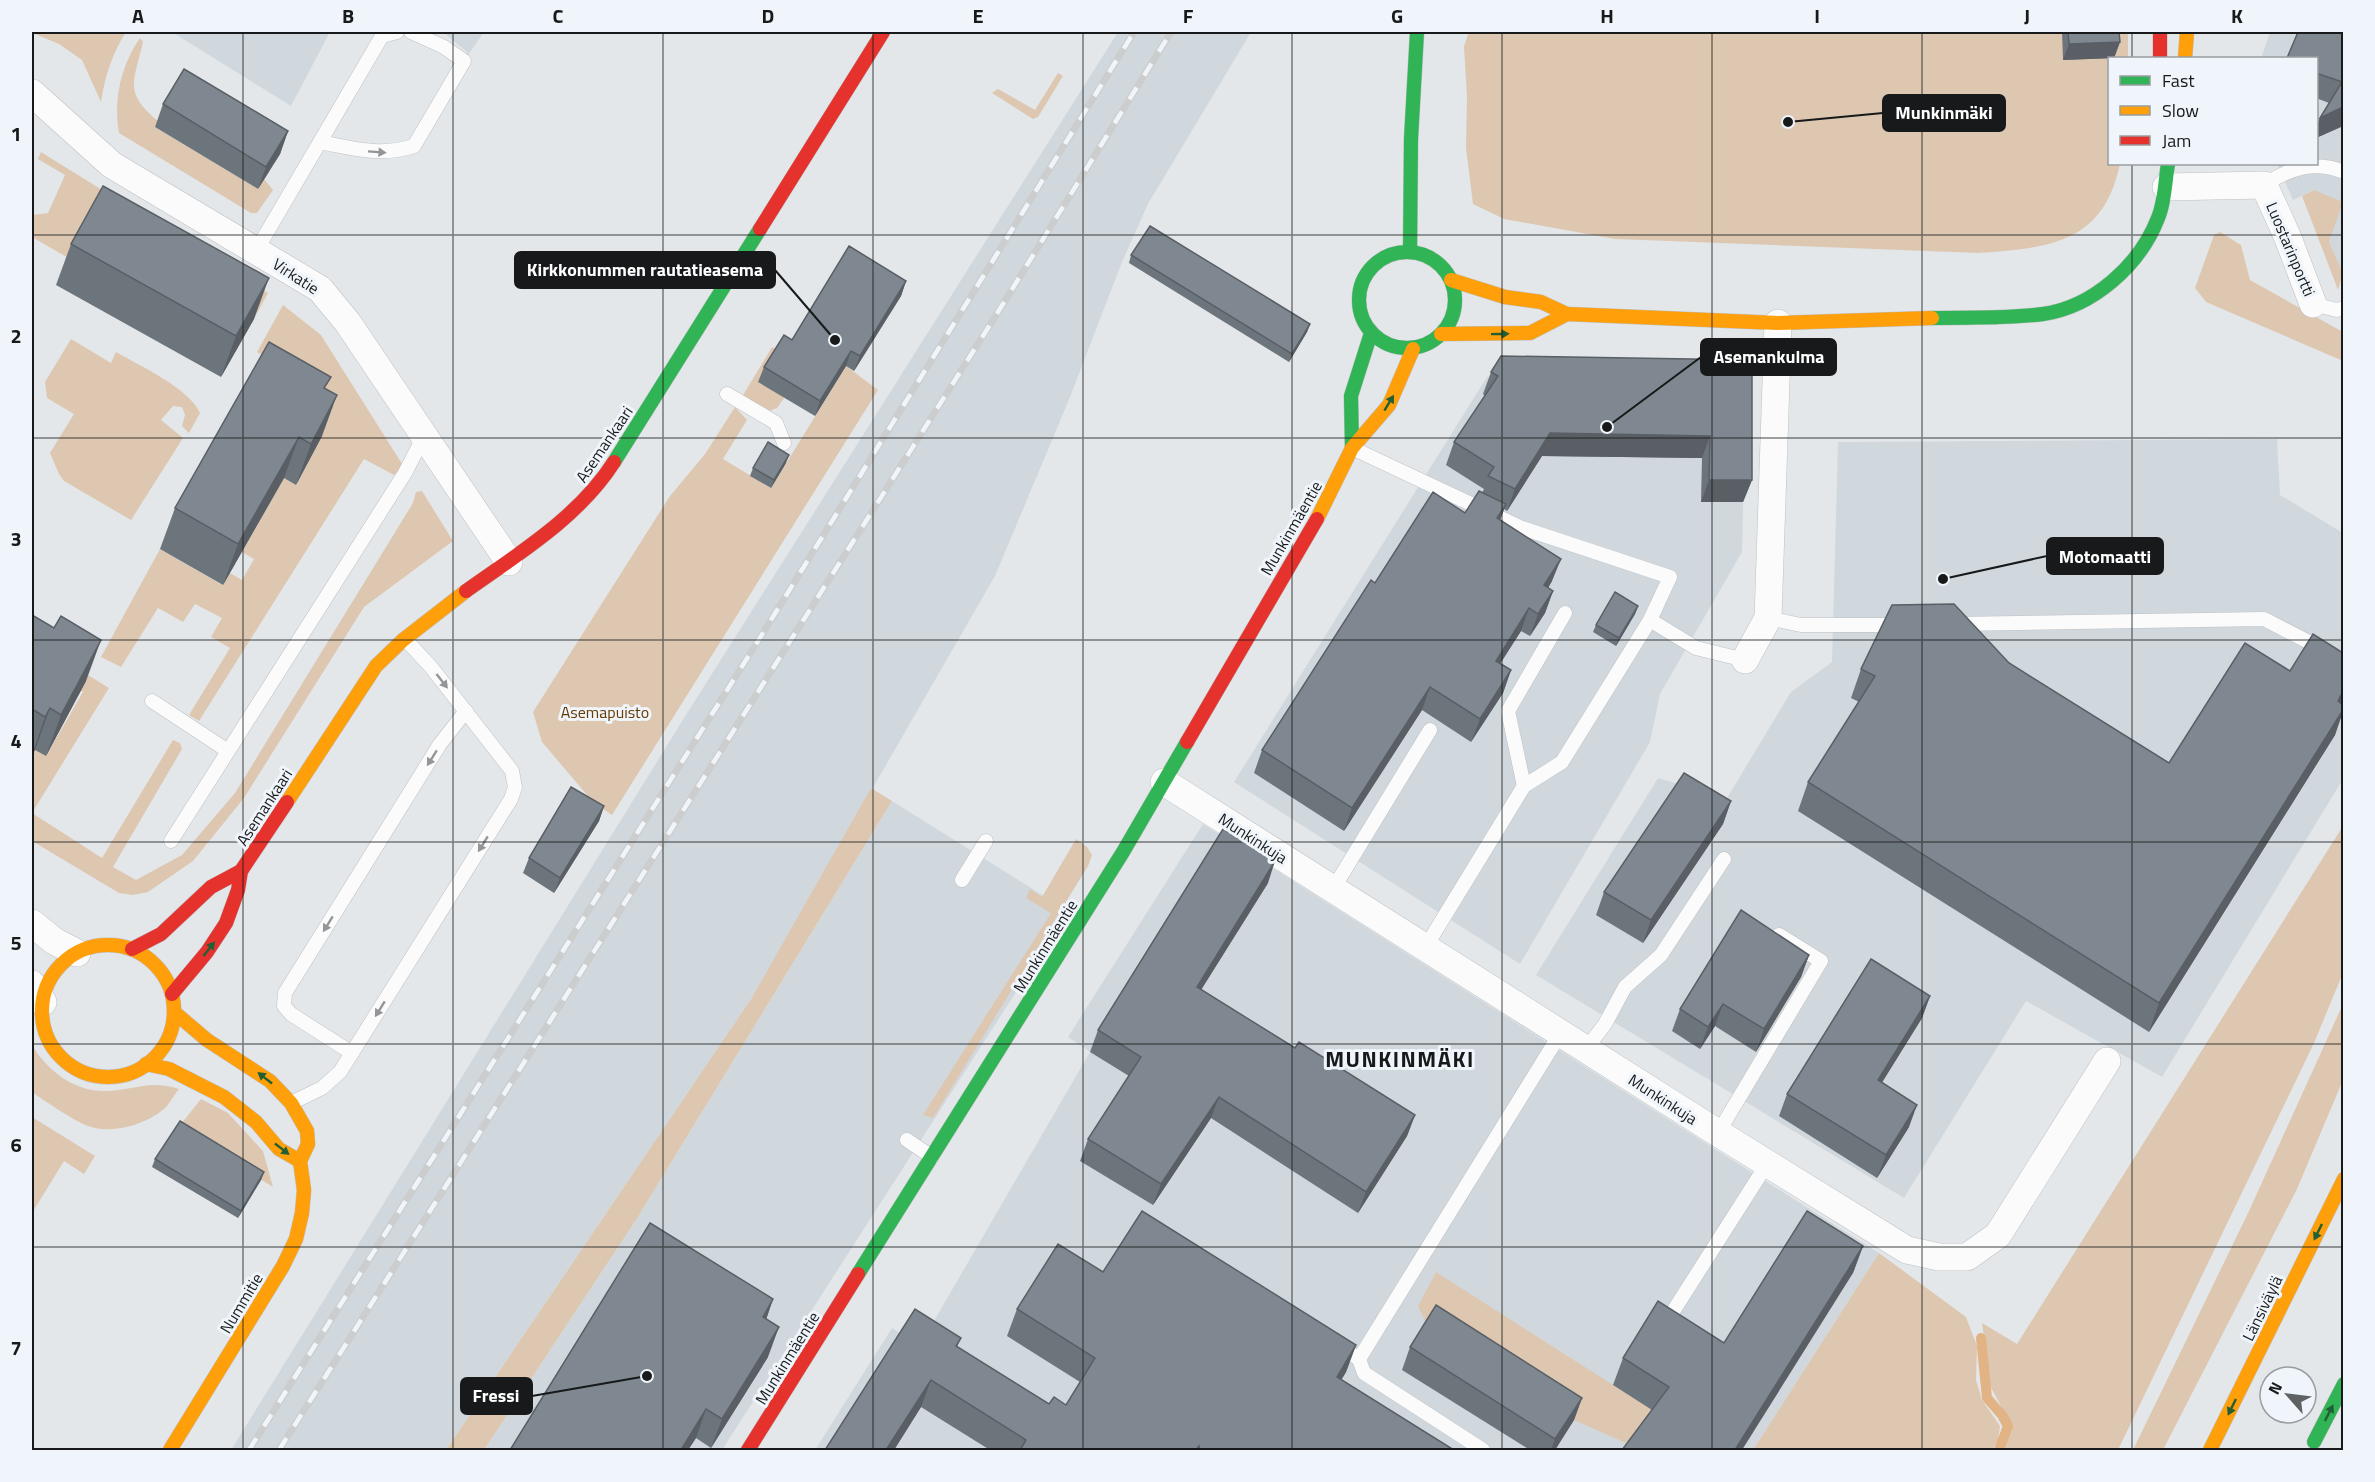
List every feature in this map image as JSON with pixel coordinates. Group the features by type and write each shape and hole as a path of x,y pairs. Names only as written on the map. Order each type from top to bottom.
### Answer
{"main road":[{"name":"Asemankaari","path":"132,949 161,934 211,887 241,871 352,700 376,666 403,638 428,617 560,524 604,478 883,32"},
{"path":"1410,252 1411,139 1417,32"},
{"path":"2160,32 2160,57"},
{"path":"2185,57 2187,32"},
{"path":"1451,280 1505,297 1540,302 1567,314 1778,322 1988,318 2044,314 2080,303 2122,274 2145,244 2159,217 2167,175"},
{"path":"1410,252 1426,256 1441,266 1451,280 1455,294 1450,322 1429,344 1413,349 1390,346 1371,333 1363,322 1358,308 1358,293 1367,271 1387,256 1410,252"},
{"path":"1441,334 1530,333 1567,314"},
{"name":"Munkinmäentie","path":"1352,448 1351,396 1371,333"},
{"name":"Munkinmäentie","path":"748,1450 1164,782 1325,505 1352,448 1389,405 1413,349"},
{"name":"Asemankaari","path":"172,994 214,944 231,916 240,894 241,871"},
{"path":"114,945 132,949 158,967 172,994 174,1012 170,1032 161,1050 146,1064 132,1072 106,1076 82,1071 67,1063 55,1050 47,1036 37,993 54,973 77,953 95,946 114,945"},
{"name":"Nummitie","path":"170,1450 283,1266 296,1239 304,1190 300,1161 308,1144 307,1131 291,1103 270,1081 207,1040 174,1012"},
{"path":"146,1064 169,1069 224,1097 248,1115 279,1149 300,1161"},
{"name":"Länsiväylä","path":"2210,1450 2343,1179"},
{"path":"2312,1446 2343,1384"},
{"path":"2312,1446 2334,1430"}],"street":[{"name":"Virkatie","path":"32,93 112,165 320,289 348,323 509,561"},
{"name":"Luostarinportti","path":"2167,175 2264,185 2288,238 2313,304"},
{"path":"1745,660 1767,618 1778,322"},
{"name":"Munkinkuja","path":"1164,782 1560,1034 1907,1250 1939,1257 1967,1257 1998,1235 2108,1061"},
{"path":"32,923 54,941 77,953"}],"lane":[{"path":"256,251 382,36 397,32"},
{"path":"320,142 373,152 394,153 414,146 464,61 444,47 411,32"},
{"path":"2264,185 2282,173 2324,164 2343,172"},
{"path":"2313,304 2337,310 2343,308"},
{"path":"727,394 776,423 784,443"},
{"path":"171,841 405,473 424,436"},
{"path":"1352,448 1522,528 1670,577 1650,620 1562,762 1524,786 1425,948"},
{"path":"1524,786 1508,711 1565,613"},
{"path":"1767,618 1801,624 1912,625"},
{"path":"1935,624 2264,619 2343,660"},
{"path":"1650,620 1696,648 1745,660"},
{"path":"291,1103 322,1088 340,1072 511,799 515,787 512,771 466,711 403,638"},
{"path":"152,701 228,751"},
{"path":"352,1053 291,1014 284,1006 285,993 440,744 466,711"},
{"path":"1332,889 1430,730"},
{"path":"962,880 986,841"},
{"path":"1586,1049 1605,1024 1625,987 1661,955 1724,859"},
{"path":"1718,1133 1821,961 1767,928"},
{"path":"1359,1359 1560,1034"},
{"path":"907,1140 932,1156"},
{"path":"1665,1324 1767,1164"},
{"path":"1329,1340 1359,1359 1364,1373 1483,1450"}],"shaded area":[{"path":"172,32 330,32 291,106"},
{"path":"443,32 484,32 464,61 467,52"},
{"path":"1118,32 1251,32 1148,204 1122,262 1068,402 995,576 751,999 446,1450 231,1450 684,718"},
{"path":"2270,32 2343,32 2343,273 2329,242 2333,230 2314,190 2293,200 2277,165 2318,165 2318,57 2261,57"},
{"path":"1487,377 1746,380 1742,552 1660,694 1650,742 1520,964 1234,782"},
{"path":"2277,439 2280,495 2343,533 2343,779 2162,1077 2026,1001 1904,1198 1536,975 1658,778 1727,798 1791,692 1832,662 1838,442"},
{"path":"892,801 1068,911 722,1450 484,1450 636,1220"},
{"path":"1203,824 1879,1253 1753,1450 815,1450 892,1328 920,1345 1090,1052 1068,1037"}],"green space":[{"path":"37,32 126,32 110,66 101,102 82,60 59,44 35,34"},
{"path":"1469,32 2128,32 2128,57 2108,57 2108,165 2120,165 2112,191 2101,211 2086,226 2069,237 2050,244 2004,251 1978,253 1615,239 1504,219 1473,204 1466,148 1467,97 1464,46"},
{"path":"140,38 143,42 134,86 140,102 158,121 155,127 258,189 264,179 273,190 257,213 251,213 119,133 117,108 120,83 133,48"},
{"path":"1058,73 1063,76 1038,117 1033,119 992,93 998,89 1035,110"},
{"path":"41,152 268,293 254,319 241,312 70,259 32,237 32,215 48,213 65,175 38,159"},
{"path":"2314,190 2343,202 2329,242 2343,273 2338,290 2302,196"},
{"path":"2220,232 2241,245 2250,280 2343,332 2343,361 2206,302 2195,288 2214,235"},
{"path":"283,305 321,335 404,467 394,475 364,459 199,721 189,715 230,648 211,637 222,618 195,604 183,622 158,608 121,667 101,657 160,549 222,585 230,573 242,580 254,559 242,552 284,478 296,485 308,463 281,366 257,352"},
{"path":"71,339 111,363 116,352 150,371 186,395 200,413 189,433 182,426 185,415 182,407 173,406 161,420 183,438 131,520 64,481 50,453 74,414 47,398 45,382"},
{"path":"772,347 778,350 784,398 777,408 767,412 742,397"},
{"name":"Asemapuisto","path":"846,366 878,390 612,815 593,802 542,742 533,712 670,496 705,454 735,407 747,420 723,459 771,488"},
{"path":"422,491 453,541 364,607 244,798 193,861 148,892 133,895 119,893 32,841 32,813 102,858 173,740 180,743 182,749 113,867 136,880 182,855 235,793 413,503 416,492"},
{"path":"75,667 109,688 32,813 32,755 35,750 46,756 83,692 58,678"},
{"path":"871,788 892,801 636,1220 484,1450 446,1450 751,999"},
{"path":"2343,826 2343,973 2314,1043 2118,1450 2004,1450 2012,1427 1986,1378 1988,1363 1982,1323 2017,1344"},
{"path":"1076,839 1087,847 1092,855 1088,866 933,1118 923,1115 1051,913 1026,898 1030,889 1042,897"},
{"path":"2343,1004 2343,1080 2297,1189 2163,1450 2133,1450 2249,1211"},
{"path":"32,1045 53,1071 82,1087 115,1091 158,1085 179,1089 165,1108 147,1120 114,1129 93,1127 70,1117 32,1092"},
{"path":"201,1099 228,1113 263,1151 273,1187 177,1129"},
{"path":"32,1117 95,1156 84,1174 64,1161 32,1213"},
{"path":"1879,1253 1966,1317 1977,1346 1976,1380 1982,1400 2000,1426 1998,1441 1992,1450 1753,1450"},
{"path":"1436,1272 1715,1450 1635,1447 1574,1420 1428,1327 1418,1306"}],"building":[{"path":"2068,32 2119,32 2120,42 2069,44"},
{"path":"2298,32 2343,32 2343,107 2320,118 2342,82 2318,74 2318,57 2287,57"},
{"path":"184,69 288,131 266,167 163,104"},
{"path":"103,186 269,278 236,336 71,244"},
{"path":"1150,226 1310,324 1292,354 1131,255"},
{"path":"849,246 906,281 860,356 851,351 820,401 764,367 784,335 792,340"},
{"path":"269,342 331,377 324,388 337,395 311,444 299,437 238,544 175,508"},
{"path":"1501,356 1752,360 1752,480 1709,480 1710,436 1550,433 1515,489 1488,476 1494,467 1454,442 1498,376 1491,372"},
{"path":"768,442 789,455 774,480 753,468"},
{"path":"1479,491 1506,504 1497,518 1561,559 1544,585 1553,591 1538,614 1529,608 1496,661 1511,670 1480,719 1430,687 1352,808 1262,750 1371,580 1375,583 1433,492 1465,513"},
{"path":"1615,592 1638,606 1619,638 1596,625"},
{"path":"1954,604 2009,663 2169,763 2245,643 2290,671 2313,634 2343,653 2343,691 2338,701 2343,705 2343,710 2159,1003 1808,782 1875,676 1861,669 1892,605"},
{"path":"32,615 54,628 61,616 101,640 61,715 50,708 45,717 32,709"},
{"path":"1684,773 1731,801 1651,920 1604,892"},
{"path":"571,787 604,806 560,878 529,858"},
{"path":"1223,829 1275,861 1197,987 1295,1048 1299,1042 1415,1115 1366,1192 1219,1097 1161,1184 1088,1139 1141,1057 1098,1030"},
{"path":"1741,910 1809,955 1764,1029 1723,1004 1708,1027 1680,1009"},
{"path":"1871,959 1930,996 1878,1080 1917,1105 1886,1155 1787,1094"},
{"path":"180,1121 264,1172 241,1211 155,1159"},
{"path":"1142,1211 1356,1345 1337,1377 1454,1450 1200,1450 1199,1446 1196,1450 1020,1450 1026,1440 931,1380 886,1450 825,1450 915,1309 961,1338 956,1346 1049,1404 1054,1397 1066,1405 1095,1358 1017,1309 1058,1244 1103,1272"},
{"path":"1807,1211 1863,1246 1735,1450 1622,1450 1669,1387 1623,1358 1658,1301 1724,1343"},
{"path":"650,1223 773,1299 763,1317 779,1327 722,1419 706,1409 681,1450 510,1450"},
{"path":"1436,1305 1582,1398 1555,1439 1410,1347"}],"waterway":[{"path":"1981,1338 1987,1398 2002,1415 2008,1426 1999,1450"}],"railway":[{"path":"249,1450 758,641 1134,32"},
{"path":"279,1450 993,320 1171,32"}],"traffic: fast":[{"path":"1410,252 1411,139 1417,32"},
{"path":"1932,318 2043,314 2062,310 2097,293 2127,267 2150,235 2162,205 2168,165"},
{"path":"614,462 760,229"},
{"path":"1407,252 1425,256 1441,266 1451,282 1455,300 1451,318 1441,334 1425,344 1407,348 1389,344 1373,334 1363,318 1359,300 1363,282 1373,266 1389,256 1407,252"},
{"path":"1352,448 1351,396 1371,333"},
{"path":"858,1274 1123,852 1187,742"},
{"path":"2314,1442 2344,1384"}],"traffic: slow":[{"path":"2185,57 2187,32"},
{"path":"1451,280 1505,297 1541,302 1567,314 1778,323 1932,318"},
{"path":"1441,334 1530,333 1567,314"},
{"path":"1317,519 1352,448 1389,405 1413,349"},
{"path":"287,802 376,666 403,640 466,591"},
{"path":"108,945 133,950 154,965 169,986 174,1011 169,1036 154,1057 133,1072 108,1077 83,1072 62,1057 47,1036 42,1011 47,986 62,965 83,950 108,945"},
{"path":"170,1450 283,1266 296,1239 304,1190 300,1161 308,1144 307,1131 291,1103 270,1081 207,1040 174,1012"},
{"path":"146,1064 169,1069 224,1097 256,1122 279,1149 300,1161"},
{"path":"2210,1450 2344,1179"}],"traffic: jam":[{"path":"760,229 883,32"},
{"path":"2160,32 2160,57"},
{"path":"466,591 566,517 600,482 614,462"},
{"path":"1187,742 1317,519"},
{"path":"172,994 207,952 226,923 238,890 241,871 287,802"},
{"path":"132,949 161,934 211,887 241,871"},
{"path":"748,1450 858,1274"}],"place":[{"name":"Munkinmäki","path":"1788,122"},
{"name":"Kirkkonummen rautatieasema","path":"835,340"},
{"name":"Asemankulma","path":"1607,427"},
{"name":"Motomaatti","path":"1943,579"},
{"name":"Fressi","path":"647,1376"}],"district":[{"name":"MUNKINMÄKI","path":"1400,1059"}]}
